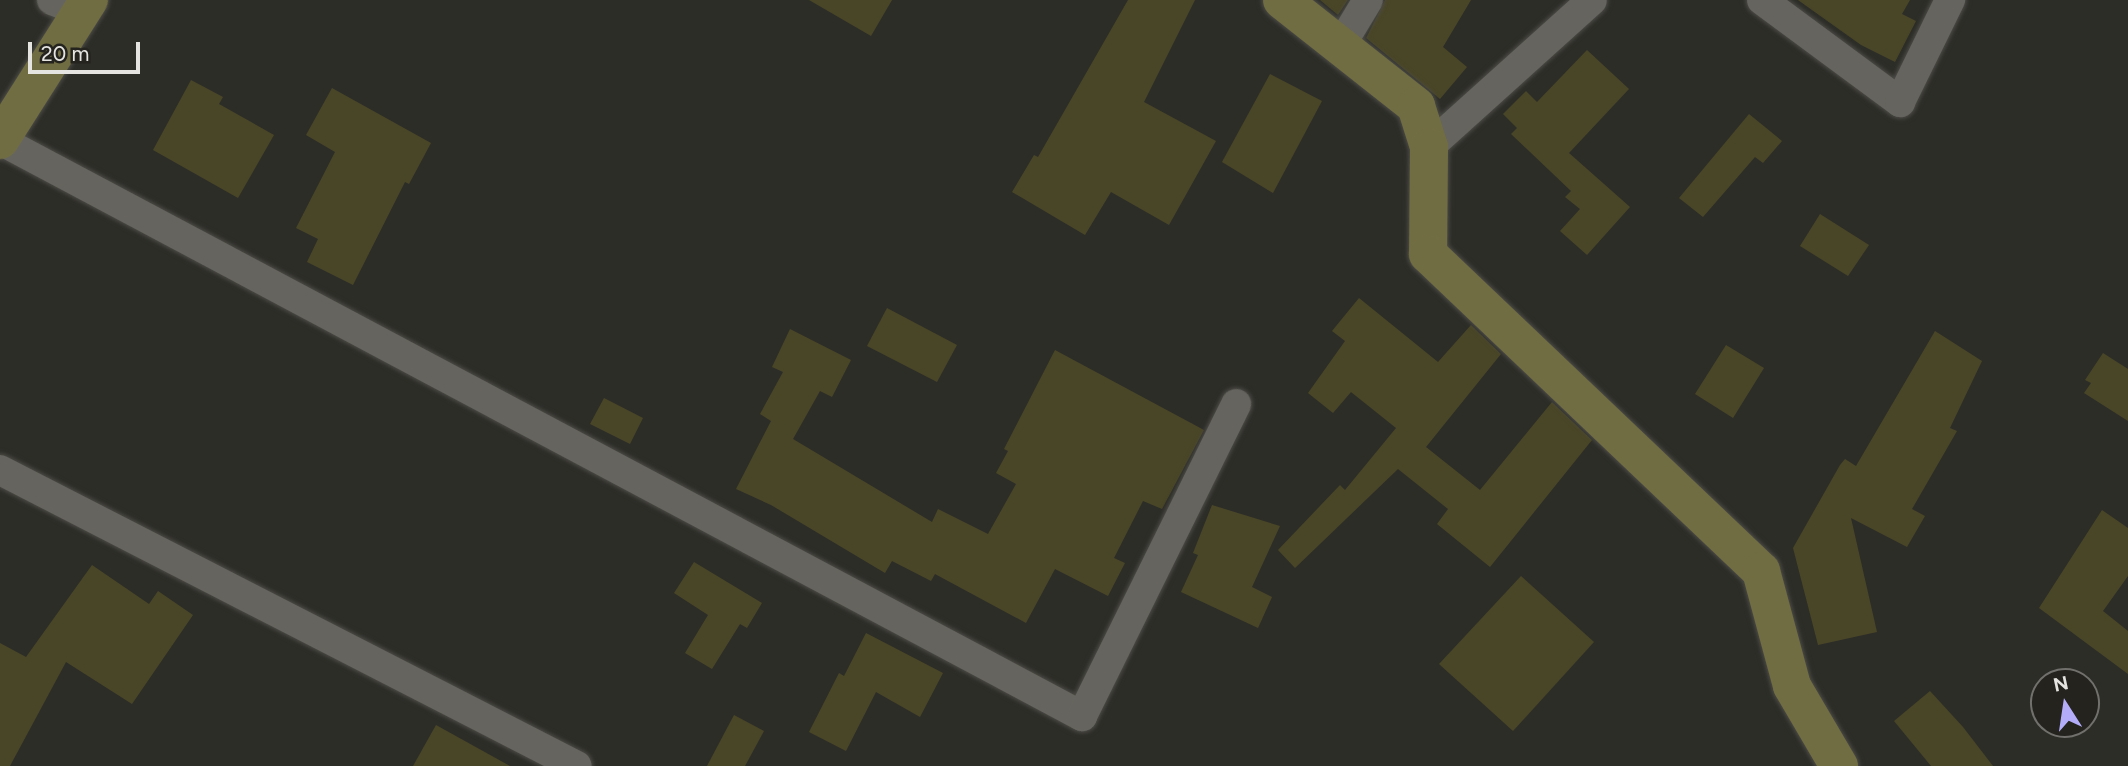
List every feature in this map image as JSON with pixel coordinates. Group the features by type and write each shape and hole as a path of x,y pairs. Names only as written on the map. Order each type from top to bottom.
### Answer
{"street":[{"path":"1282,0 1339,48 1416,106 1429,147 1428,254 1761,571 1792,687 1839,766"},
{"path":"1339,48 1368,0"},
{"path":"1429,147 1592,0"},
{"path":"1762,0 1900,102 1950,0"},
{"path":"74,4 0,140 1082,716 1236,404"},
{"path":"0,470 566,763"}],"building":[{"path":"809,0 892,0 871,36"},
{"path":"1128,0 1195,0 1144,102 1216,141 1169,225 1111,192 1085,235 1012,192 1034,155 1038,157"},
{"path":"1320,0 1348,0 1338,15"},
{"path":"1385,0 1471,0 1443,47 1467,67 1440,99 1366,38"},
{"path":"1798,0 1910,0 1902,14 1916,21 1895,62 1861,45"},
{"path":"1587,50 1629,89 1569,153 1630,207 1587,255 1560,231 1580,209 1565,197 1571,191 1511,134 1517,128 1503,114 1526,91 1537,102"},
{"path":"1270,74 1322,101 1273,193 1222,162"},
{"path":"191,80 223,97 219,104 274,135 238,198 153,150"},
{"path":"332,88 431,143 409,184 405,182 353,285 307,262 318,239 296,228 335,152 306,135"},
{"path":"1749,114 1782,141 1763,163 1755,157 1703,217 1679,198"},
{"path":"1820,214 1869,245 1848,276 1800,246"},
{"path":"1359,298 1438,362 1471,325 1501,354 1426,447 1480,490 1552,402 1592,440 1490,567 1437,524 1448,509 1398,469 1295,568 1278,550 1340,485 1345,490 1396,428 1351,392 1333,413 1308,393 1345,341 1332,331"},
{"path":"887,308 957,345 937,382 867,346"},
{"path":"790,329 851,360 832,397 820,391 793,439 932,522 938,509 988,534 1016,484 996,473 1008,451 1004,449 1055,350 1204,430 1162,509 1143,501 1114,558 1125,563 1108,596 1055,569 1026,623 935,574 931,581 892,561 885,573 771,505 736,489 771,421 760,414 783,372 772,367"},
{"path":"1935,331 1982,361 1950,428 1957,431 1912,509 1925,516 1907,547 1851,518 1877,632 1818,645 1793,548 1840,465 1845,459 1856,466"},
{"path":"1726,345 1764,368 1733,418 1695,394"},
{"path":"2103,353 2128,369 2128,421 2084,393 2091,383 2085,380"},
{"path":"604,398 643,418 630,444 590,424"},
{"path":"1212,505 1280,526 1252,587 1272,597 1258,628 1181,592 1198,555 1193,553"},
{"path":"2102,510 2128,528 2128,576 2103,611 2128,631 2128,674 2039,608"},
{"path":"694,562 762,603 747,628 740,624 712,669 685,653 708,615 674,593"},
{"path":"92,565 149,604 158,591 193,615 132,704 66,662 10,766 0,766 0,643 26,657"},
{"path":"1521,576 1594,642 1513,731 1439,664"},
{"path":"866,633 943,673 920,717 876,692 846,751 809,732 839,673 844,676"},
{"path":"1930,691 1963,727 1993,766 1931,766 1894,721"},
{"path":"734,715 764,731 745,766 707,766"},
{"path":"436,725 510,766 413,766"}]}
